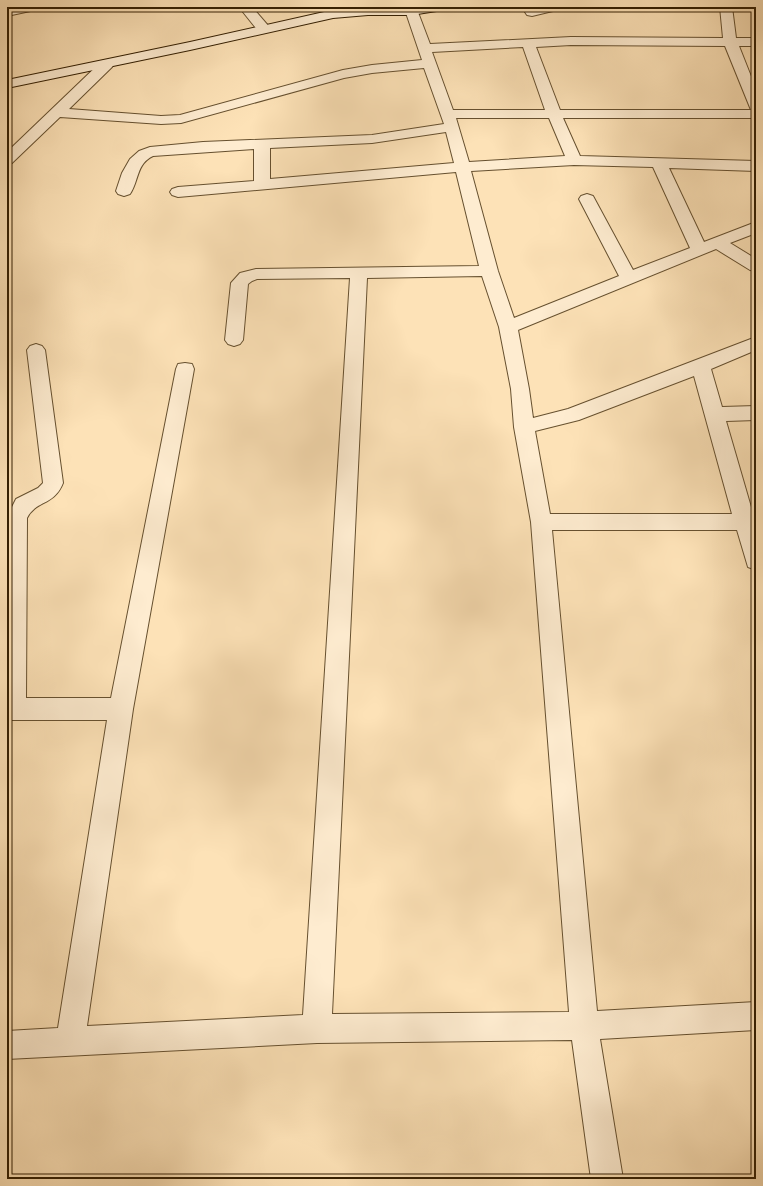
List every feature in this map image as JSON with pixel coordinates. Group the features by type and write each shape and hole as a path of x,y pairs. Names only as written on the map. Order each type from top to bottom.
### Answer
{"street":[{"path":"7,12 30,7"},
{"path":"245,7 264,29"},
{"path":"7,84 107,64 333,14 366,9 410,9 438,7"},
{"path":"532,12 552,7"},
{"path":"726,7 730,41 749,74 756,107"},
{"path":"410,9 449,121 463,167 489,271 508,327 520,389 524,427 541,522 584,1026 607,1179"},
{"path":"528,42 554,114 574,160"},
{"path":"56,112 162,120 180,119 343,74 372,69 426,56 528,42 756,42"},
{"path":"7,160 107,64"},
{"path":"124,191 133,164 142,155 150,152 203,147 372,139 449,121 554,114 756,114"},
{"path":"262,144 262,184"},
{"path":"178,192 463,167 574,160 756,166"},
{"path":"659,162 699,250"},
{"path":"587,199 629,278"},
{"path":"508,327 756,227"},
{"path":"716,242 756,266"},
{"path":"234,340 240,283 246,277 256,274 489,271"},
{"path":"317,1029 359,273"},
{"path":"524,427 572,415 701,366 756,343"},
{"path":"36,350 53,483 52,488 46,493 23,505 17,518 10,708 121,709"},
{"path":"701,366 750,522 756,561"},
{"path":"70,1042 121,709 185,369"},
{"path":"715,414 756,414"},
{"path":"541,522 750,522"},
{"path":"7,1045 317,1029 584,1026 756,1016"}]}
